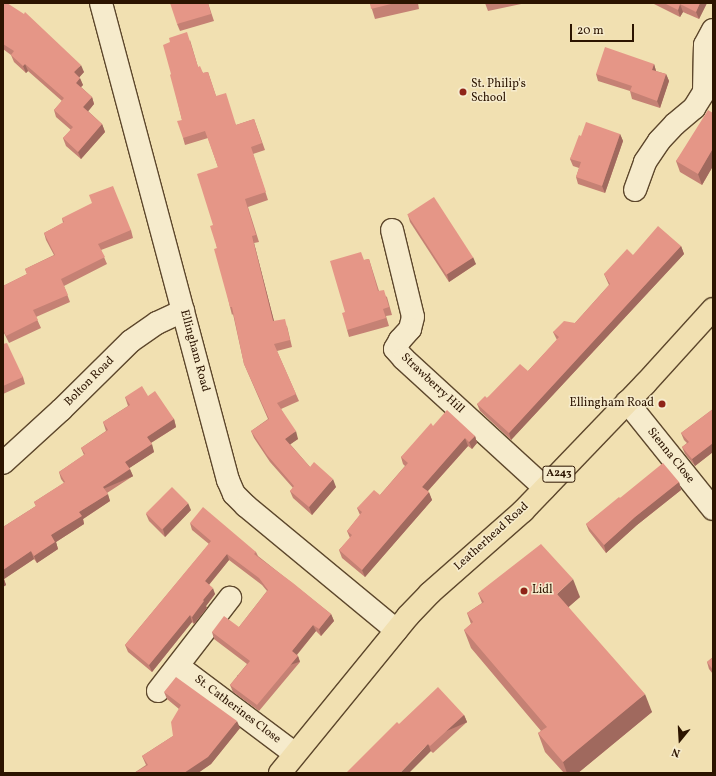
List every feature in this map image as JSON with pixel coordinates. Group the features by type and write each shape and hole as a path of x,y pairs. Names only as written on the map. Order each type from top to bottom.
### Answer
{"highway":[{"name":"Leatherhead Road","path":"280,773 396,630 430,593 523,511 713,309"}],"street":[{"name":"Ellingham Road","path":"100,3 184,311 228,480 234,494 246,506 396,630"},
{"path":"635,190 645,162 659,142 675,124 694,108 704,92 705,45 713,30"},
{"name":"Strawberry Hill","path":"392,230 413,317 410,329 400,340 395,349 404,359 545,488"},
{"name":"Bolton Road","path":"3,464 61,410 131,341 157,322 184,311"},
{"name":"Sienna Close","path":"627,402 713,509"},
{"path":"158,691 230,598"},
{"name":"St. Catherines Close","path":"178,666 295,754"}],"building":[{"path":"3,3 7,3 24,14 25,12 81,65 74,72 80,78 76,83 92,97 83,107 102,124 78,152 63,138 73,127 54,110 64,98 25,64 23,66 11,55 14,51 3,44"},
{"path":"170,3 208,3 211,14 177,24"},
{"path":"370,3 395,3 371,9"},
{"path":"664,3 700,3 696,12 680,4 678,10"},
{"path":"187,32 198,67 200,66 203,73 208,72 216,96 226,93 236,125 254,119 262,143 251,147 266,192 245,199 256,235 252,236 273,321 285,319 290,340 274,344 296,394 277,403 296,431 285,439 310,467 314,462 333,479 309,507 290,491 294,486 267,455 251,431 269,419 244,364 232,307 230,307 214,249 217,248 210,226 213,225 197,174 218,167 205,131 183,138 177,121 182,120 163,45 170,42 169,38"},
{"path":"605,47 654,64 652,70 666,74 657,101 630,91 632,86 596,74"},
{"path":"708,110 713,113 713,151 712,150 698,174 676,161"},
{"path":"586,122 620,134 602,186 576,177 581,162 570,159 579,135 581,136"},
{"path":"113,186 131,230 98,244 105,257 61,279 68,295 33,310 38,320 6,336 3,329 3,286 27,274 25,269 55,255 44,233 64,222 62,218 92,203 89,195"},
{"path":"434,197 473,257 446,275 407,214"},
{"path":"658,226 681,246 509,433 477,404 485,396 487,398 520,364 528,371 559,337 553,332 564,321 575,323 610,284 604,274 627,249 633,255"},
{"path":"361,252 364,260 369,259 378,291 384,290 389,307 383,309 386,318 347,330 342,313 345,312 330,261"},
{"path":"7,343 23,377 3,386 3,344"},
{"path":"142,386 148,396 155,391 174,419 147,437 152,444 125,462 130,469 103,487 108,494 79,512 82,516 51,535 55,542 34,556 31,551 3,570 3,527 36,506 34,502 65,482 59,472 85,454 81,448 108,430 103,422 130,405 125,397"},
{"path":"713,409 713,443 692,459 682,447 689,442 681,433"},
{"path":"447,410 475,436 469,442 465,438 422,487 429,492 362,570 339,550 352,535 347,531 362,512 357,508 374,490 380,495 408,463 401,457 431,423 433,426"},
{"path":"663,463 679,482 635,517 604,545 586,524"},
{"path":"172,487 188,503 162,529 146,513"},
{"path":"203,507 256,552 254,554 331,614 319,629 313,625 292,651 298,656 257,705 230,685 250,661 212,632 224,616 239,627 268,590 259,578 227,554 205,581 213,588 203,600 204,601 192,617 190,615 149,665 125,645 211,541 190,523"},
{"path":"541,544 573,579 557,594 645,694 563,762 538,733 547,727 464,630 473,622 467,613 484,602 478,593"},
{"path":"713,657 713,670 707,662"},
{"path":"176,677 237,721 208,757 184,773 134,773 148,765 142,756 173,736 171,722 181,705 164,692"},
{"path":"438,687 464,715 430,746 428,744 400,773 346,773 397,722 399,724"}],"place":[{"name":"St. Philip's School","path":"463,92"},
{"name":"Ellingham Road","path":"662,404"},
{"name":"Lidl","path":"524,591"}]}
